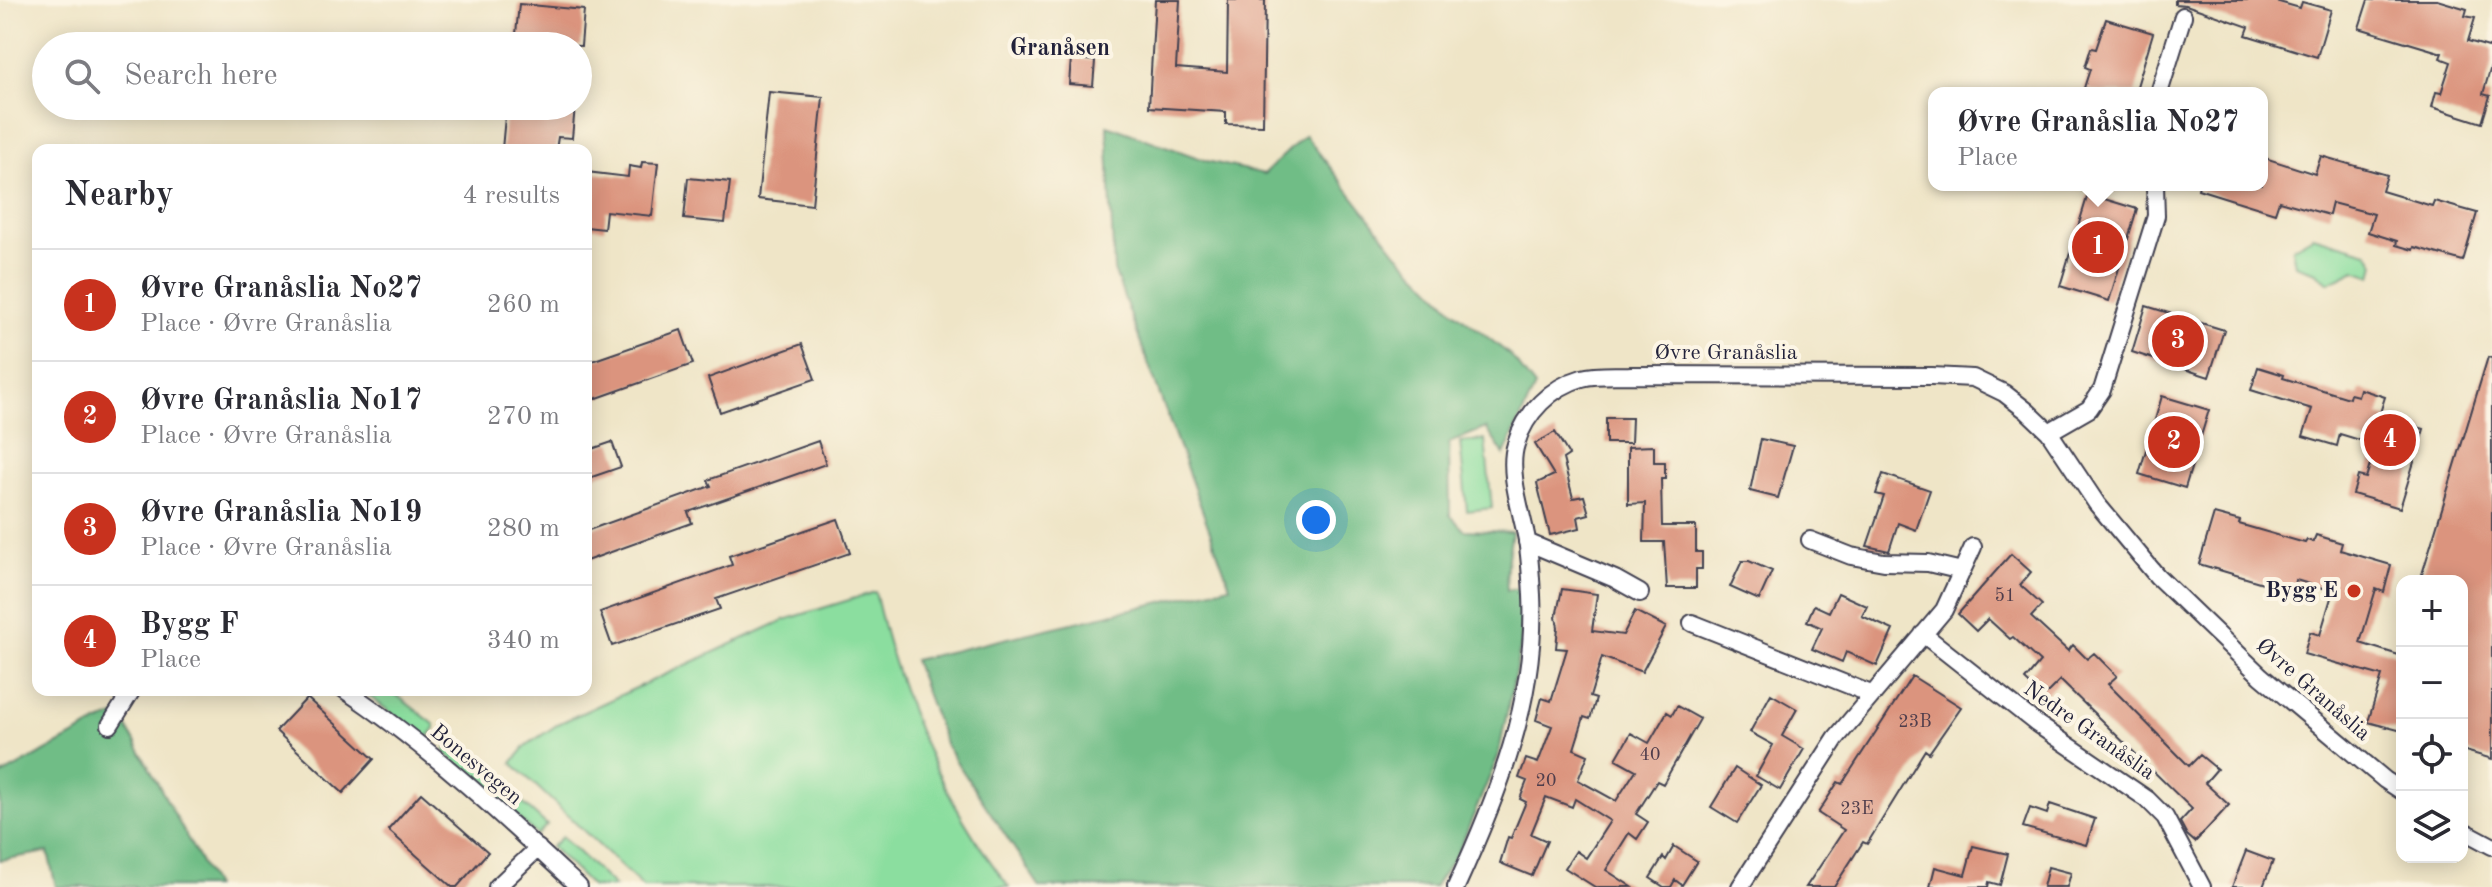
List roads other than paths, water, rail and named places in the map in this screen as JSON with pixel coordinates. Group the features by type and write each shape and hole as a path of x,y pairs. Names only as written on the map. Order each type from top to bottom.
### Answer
{"street":[{"path":"2161,87 2183,16"},
{"path":"2049,432 2089,409 2102,390 2156,216 2155,191"},
{"name":"Øvre Granåslia","path":"1456,887 1503,779 1531,656 1532,598 1527,542 1515,491 1515,446 1531,413 1544,400 1556,390 1583,378 1710,375 1973,378 2004,393 2049,432 2097,504 2157,576 2261,676 2396,786"},
{"path":"1810,540 1851,556 1884,562 1928,563 1962,571"},
{"path":"1527,542 1615,579 1640,593"},
{"path":"1740,887 1836,738 1944,610 1973,547"},
{"path":"1692,623 1871,694"},
{"name":"Nedre Granåslia","path":"1923,634 2037,724 2147,799 2165,817 2202,887"},
{"path":"110,725 128,696"},
{"name":"Bonesvegen","path":"353,696 428,752 579,887"},
{"path":"2468,833 2492,846"},
{"path":"497,887 538,848"}],"place":[{"name":"Øvre Granåslia No27","path":"2098,247"},
{"name":"Øvre Granåslia No19","path":"2178,341"},
{"name":"Bygg F","path":"2390,440"},
{"name":"Øvre Granåslia No17","path":"2174,442"},
{"name":"Bygg E","path":"2354,591"}],"district":[{"name":"Granåsen","path":"1060,49"}]}
